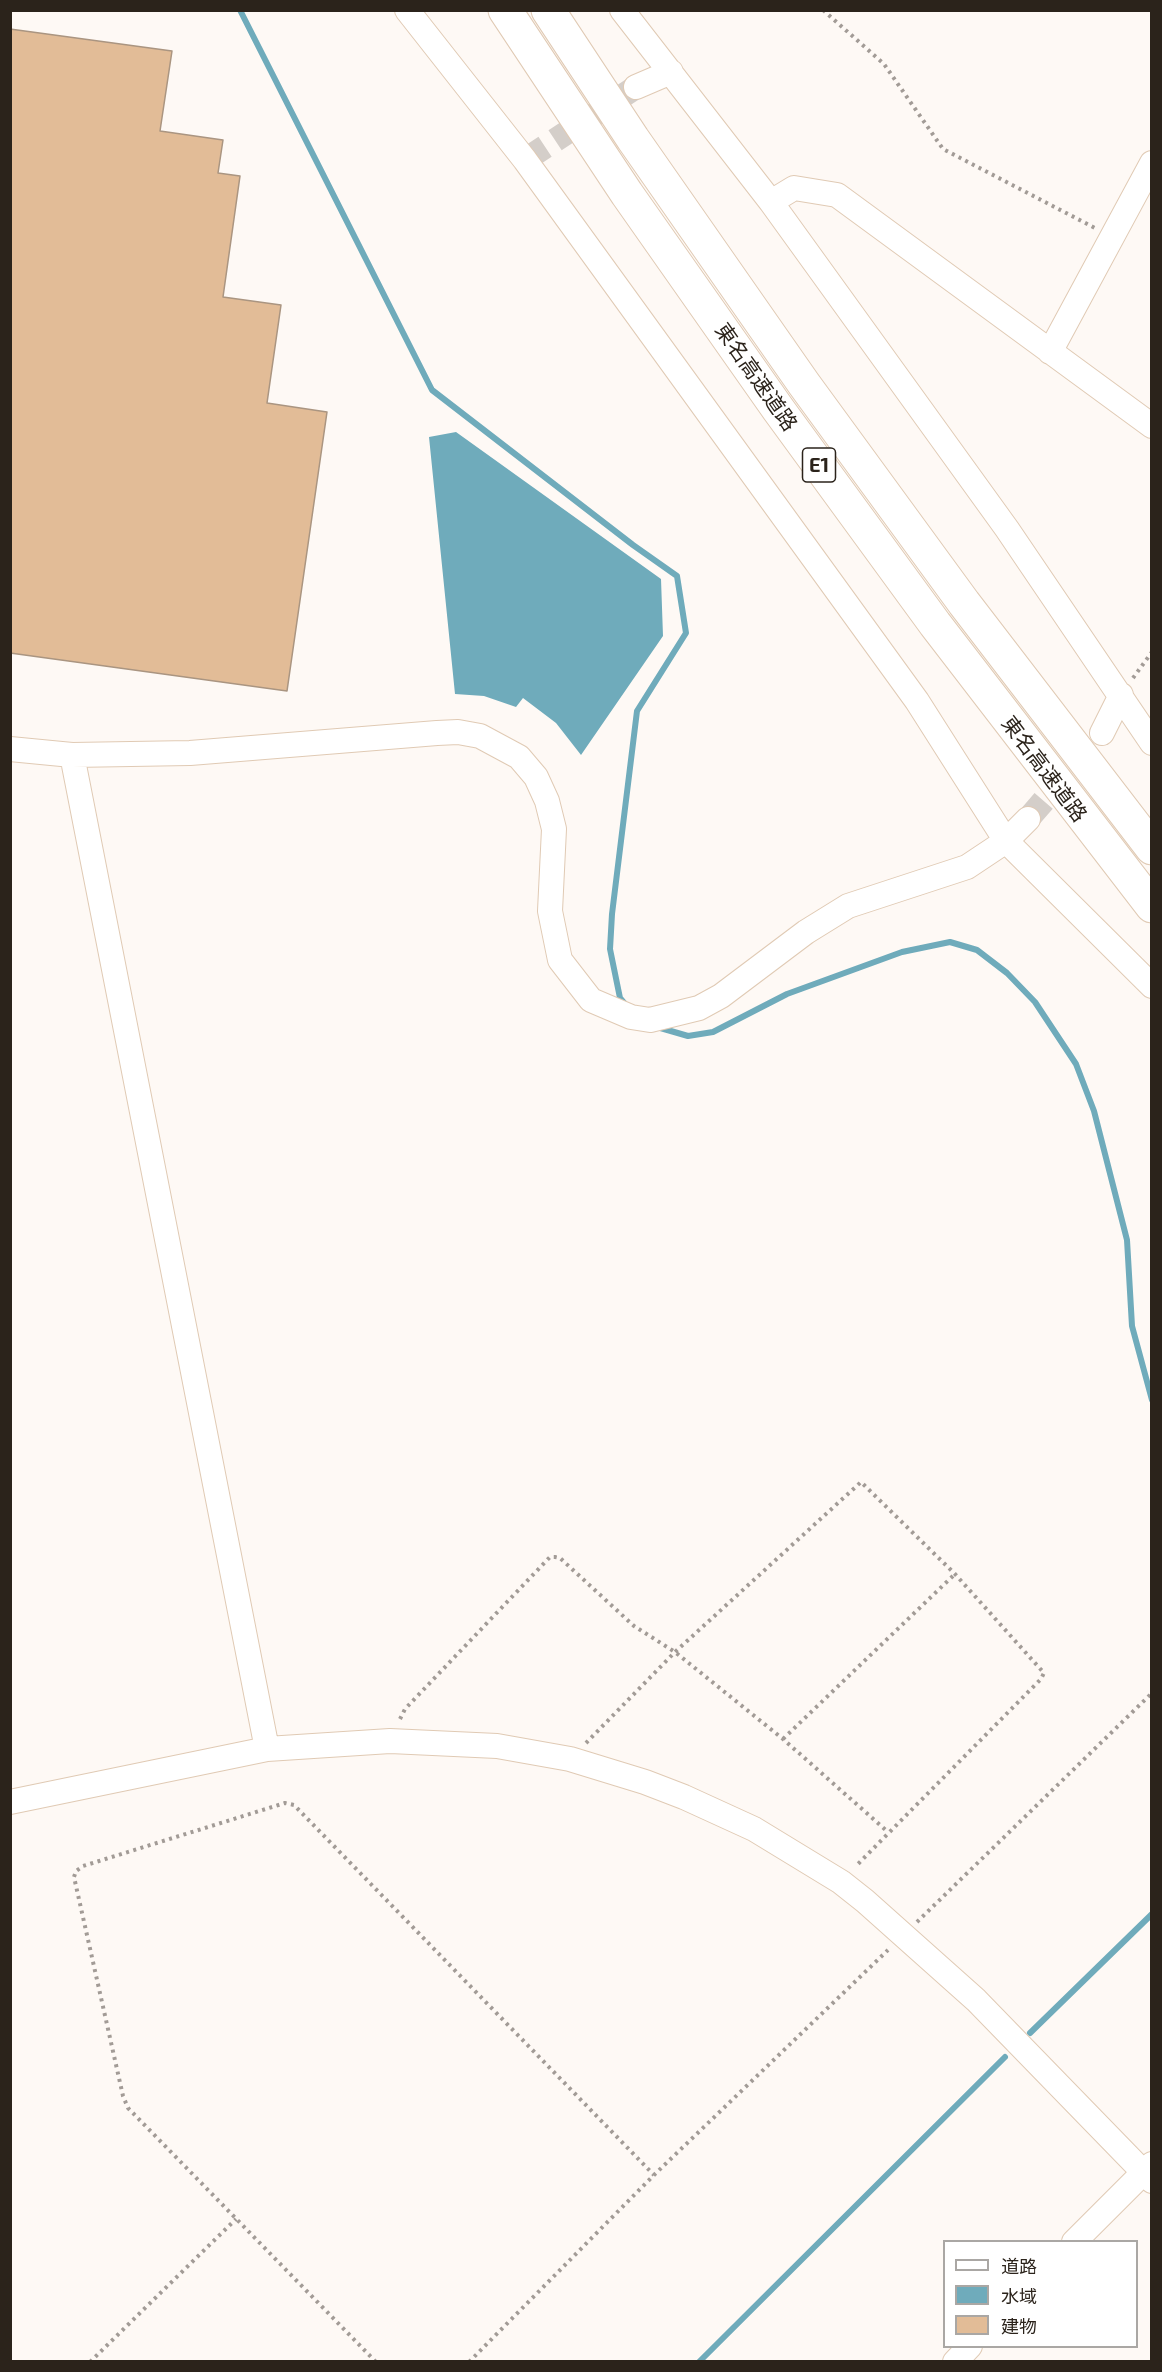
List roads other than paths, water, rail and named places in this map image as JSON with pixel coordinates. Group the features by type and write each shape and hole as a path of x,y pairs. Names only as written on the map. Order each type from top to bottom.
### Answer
{"highway":[{"name":"東名高速道路","path":"505,10 627,194 778,409 942,633 1152,906"},
{"name":"東名高速道路","path":"548,10 633,140 811,394 964,603 1152,848"}],"street":[{"path":"407,10 525,160 910,691 1006,841 1152,986"},
{"path":"622,10 771,202 1000,520 1152,742"},
{"path":"636,87 671,72"},
{"path":"1050,352 1152,163"},
{"path":"771,202 794,188 837,195 1152,426"},
{"path":"1102,733 1121,695"},
{"path":"10,748 72,755 190,753 448,732 480,736 519,757 536,777 548,801 554,829 550,911 560,960 591,1000 632,1017 650,1020 699,1008 721,996 806,932 848,906 967,867 1006,841 1028,819"},
{"path":"72,755 267,1749"},
{"path":"10,1802 267,1749 390,1741 497,1746 570,1759 645,1782 724,1814 783,1846 841,1882 905,1934 976,2000 1149,2173 1075,2240"},
{"path":"955,2361 968,2348"}],"water":[{"path":"456,432 661,579 663,636 581,755 556,723 523,698 516,707 484,696 455,694 429,437"}],"waterway":[{"path":"240,10 432,390 633,545 677,576 686,633 637,711 612,914 610,949 620,998 625,1004"},
{"path":"657,1027 688,1036 713,1032 787,994 902,952 950,942 977,950 1007,973 1035,1002 1076,1064 1094,1111 1127,1240 1132,1326 1152,1400"},
{"path":"1030,2033 1152,1914"},
{"path":"699,2362 1005,2057"}],"tunnel":[{"path":"525,160 636,87"},
{"path":"1028,819 1102,733"}]}
